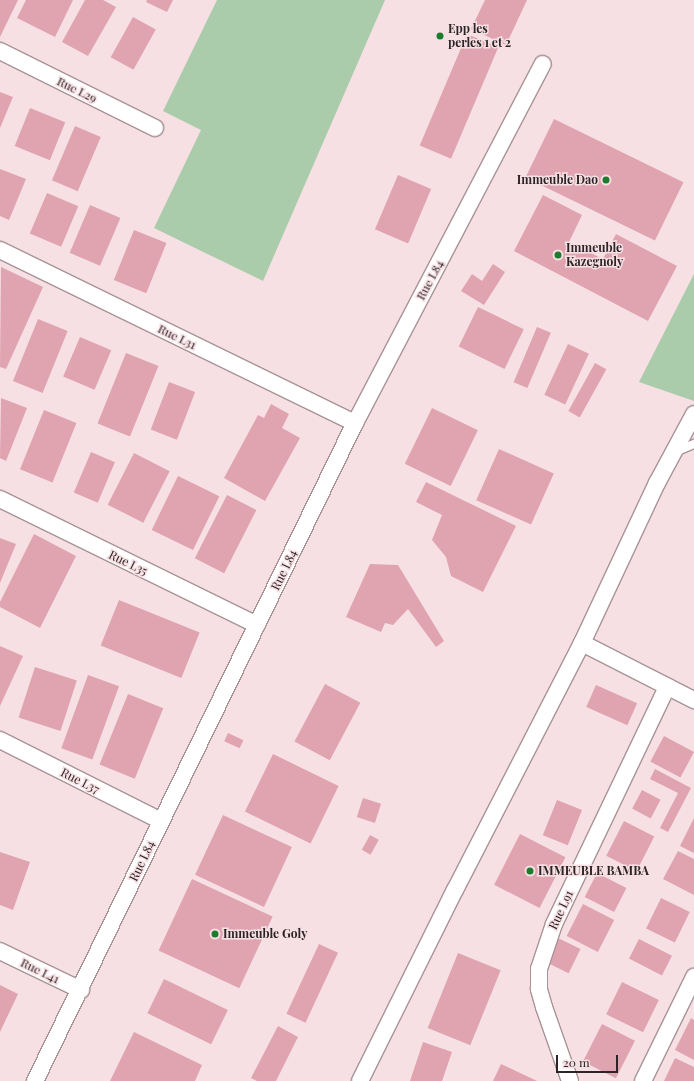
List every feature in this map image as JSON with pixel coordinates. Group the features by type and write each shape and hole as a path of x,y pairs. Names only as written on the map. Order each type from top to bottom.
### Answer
{"street":[{"name":"Rue L29","path":"0,51 155,128"},
{"name":"Rue L84","path":"35,1081 81,990 161,821 355,423 543,64"},
{"name":"Rue L31","path":"0,250 355,423"},
{"path":"360,1081 455,890 582,643 694,414"},
{"name":"Rue L35","path":"0,500 257,625"},
{"path":"582,643 694,700"},
{"name":"Rue L91","path":"570,1081 539,989 539,969 554,924 667,687"},
{"name":"Rue L37","path":"0,740 161,821"},
{"name":"Rue L41","path":"0,951 81,990"},
{"path":"643,1081 694,977"}],"lane":[{"path":"675,452 694,444"}],"green space":[{"path":"217,0 385,0 263,281 154,228 201,130 163,111"},
{"path":"694,274 694,401 639,382"}],"building":[{"path":"0,0 18,0 0,37"},
{"path":"26,0 73,0 55,37 17,18"},
{"path":"85,0 103,0 116,7 88,56 62,42"},
{"path":"147,0 173,0 167,12 146,2"},
{"path":"485,0 527,0 506,45 471,29"},
{"path":"133,17 156,30 133,70 111,57"},
{"path":"467,34 498,47 451,159 420,145"},
{"path":"0,92 13,97 0,128"},
{"path":"30,108 65,122 50,160 15,146"},
{"name":"Immeuble Dao","path":"554,119 683,182 655,241 526,177"},
{"path":"75,126 101,137 78,191 52,180"},
{"path":"0,169 26,179 9,220 0,216"},
{"path":"398,175 431,189 408,243 375,229"},
{"path":"47,193 78,206 61,247 30,234"},
{"name":"Immeuble Kazegnoly","path":"543,195 582,215 569,242 603,259 616,234 677,266 648,321 514,251"},
{"path":"90,205 120,218 100,266 70,253"},
{"path":"134,230 166,243 146,293 114,280"},
{"path":"493,264 505,272 484,305 461,291 472,274 482,281"},
{"path":"1,267 43,287 6,369 0,367"},
{"path":"478,307 524,329 505,369 459,347"},
{"path":"38,319 68,331 43,393 13,381"},
{"path":"537,327 551,333 527,388 514,382"},
{"path":"80,337 111,350 94,390 63,377"},
{"path":"568,344 589,354 565,404 544,395"},
{"path":"126,353 158,366 130,437 98,423"},
{"path":"595,363 606,369 580,417 568,411"},
{"path":"169,382 195,392 177,440 151,430"},
{"path":"1,398 27,408 6,461 0,458"},
{"path":"271,404 289,414 282,428 300,438 265,501 224,478 258,415 264,418"},
{"path":"432,408 478,430 451,486 405,464"},
{"path":"44,410 76,423 52,482 20,469"},
{"path":"499,449 554,473 531,525 476,500"},
{"path":"91,452 115,462 98,503 74,493"},
{"path":"134,453 170,471 143,523 108,505"},
{"path":"178,476 219,496 193,550 152,530"},
{"path":"426,482 516,526 483,592 451,576 446,557 432,540 442,515 416,502"},
{"path":"227,495 256,510 224,573 195,558"},
{"path":"34,534 76,556 40,628 0,607 0,602"},
{"path":"0,538 16,544 0,583"},
{"path":"370,564 398,565 444,641 436,647 408,609 393,625 385,623 381,632 346,617"},
{"path":"119,600 200,633 181,678 101,645"},
{"path":"0,646 23,656 0,706"},
{"path":"35,667 77,681 60,731 19,717"},
{"path":"88,675 119,686 92,760 61,748"},
{"path":"325,684 360,703 330,760 294,741"},
{"path":"596,685 637,703 627,725 586,707"},
{"path":"128,694 163,708 135,779 100,764"},
{"path":"228,733 243,740 240,748 224,741"},
{"path":"664,736 694,752 680,778 650,762"},
{"path":"273,754 339,786 311,844 245,812"},
{"path":"655,769 691,788 668,832 660,828 678,793 650,779"},
{"path":"642,790 661,800 651,818 632,809"},
{"path":"363,798 381,804 375,823 357,817"},
{"path":"557,800 582,810 568,845 543,835"},
{"path":"223,815 292,847 264,907 195,875"},
{"path":"694,818 694,853 680,846"},
{"path":"624,821 654,836 637,871 606,856"},
{"name":"IMMEUBLE BAMBA","path":"520,834 565,857 540,908 494,885"},
{"path":"370,835 379,840 371,855 362,850"},
{"path":"678,851 694,859 694,895 663,879"},
{"path":"0,852 30,862 13,910 0,905"},
{"path":"597,873 626,888 614,912 585,897"},
{"name":"Immeuble Goly","path":"192,879 273,917 239,988 159,951"},
{"path":"661,898 690,912 675,943 646,929"},
{"path":"583,904 614,920 598,952 567,936"},
{"path":"558,938 580,949 569,973 546,962"},
{"path":"639,939 672,956 662,975 629,959"},
{"path":"319,944 338,953 305,1023 286,1014"},
{"path":"458,953 501,970 470,1045 428,1028"},
{"path":"164,979 228,1010 211,1044 147,1013"},
{"path":"622,982 659,1000 643,1032 606,1014"},
{"path":"0,985 18,994 0,1032"},
{"path":"691,1018 694,1020 694,1060 675,1050"},
{"path":"602,1024 635,1041 616,1078 583,1061"},
{"path":"278,1026 298,1037 276,1081 257,1081 251,1078"},
{"path":"134,1032 202,1065 195,1081 110,1081"},
{"path":"423,1042 452,1052 442,1081 410,1081"},
{"path":"675,1058 694,1067 694,1081 664,1081"},
{"path":"501,1064 537,1081 493,1081"}],"place":[{"name":"Epp les perles 1 et 2","path":"440,36"},
{"name":"Immeuble Dao","path":"606,180"},
{"name":"Immeuble Kazegnoly","path":"558,255"},
{"name":"IMMEUBLE BAMBA","path":"530,871"},
{"name":"Immeuble Goly","path":"215,934"}]}
